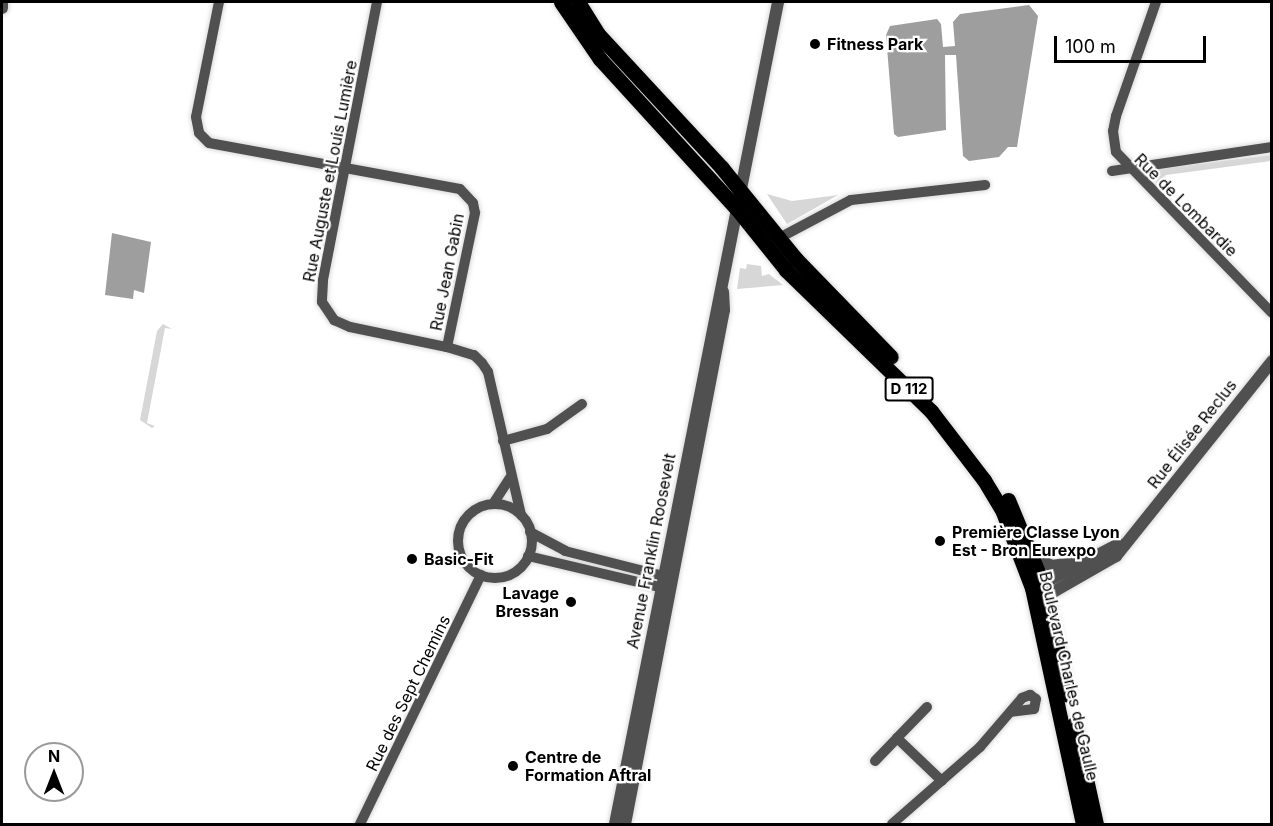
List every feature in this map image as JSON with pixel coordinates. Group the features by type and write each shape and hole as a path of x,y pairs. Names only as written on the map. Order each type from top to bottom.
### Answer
{"main road":[{"name":"Boulevard Charles de Gaulle","path":"561,2 600,59 737,208 786,270 931,411 957,442 1003,512 1039,593"},
{"name":"Boulevard Charles de Gaulle","path":"578,2 598,34 975,449 1008,499 1032,554 1083,825"},
{"name":"D 112","path":"1039,593 1096,825"}],"street":[{"path":"2,2 2,8"},
{"path":"219,2 196,117 199,133 209,142 346,167"},
{"name":"Rue Auguste et Louis Lumière","path":"377,2 323,281 322,302 334,320 350,327 447,347 474,355 488,372 510,478 521,515"},
{"name":"Avenue Franklin Roosevelt","path":"615,825 724,310 723,284 778,2"},
{"name":"Rue de Lombardie","path":"1156,2 1113,131 1116,152 1272,313"},
{"path":"1112,171 1272,147"},
{"name":"Rue Jean Gabin","path":"346,167 460,189 473,203 475,213 447,347"},
{"path":"781,237 851,200 985,185"},
{"name":"Rue Élisée Reclus","path":"1039,593 1116,556 1272,361"},
{"path":"502,441 547,429 582,404"},
{"path":"494,504 510,478"},
{"path":"494,504 504,505 521,515 530,532 528,556 513,573 492,577 481,575 464,561 458,540 470,513 494,504"},
{"name":"Rue Élisée Reclus","path":"1039,593 1113,548 1138,529"},
{"path":"530,532 565,551 667,583"},
{"name":"Rue Élisée Reclus","path":"1032,554 1059,566 1113,548"},
{"path":"528,556 667,583"},
{"name":"Rue des Sept Chemins","path":"360,825 481,575"},
{"name":"Avenue Franklin Roosevelt","path":"625,820 667,583"},
{"path":"875,761 927,707"},
{"path":"892,825 942,781 1011,712"},
{"path":"897,738 942,781"},
{"path":"621,793 625,820"}],"shaded area":[{"path":"1029,5 1038,16 1017,147 1008,147 999,157 969,161 963,156 956,55 945,55 946,130 898,137 894,134 886,35 890,26 937,19 941,24 943,47 955,46 953,22 960,14"},
{"path":"1271,155 1271,161 1166,175 1157,184 1153,176 1150,178 1143,171"},
{"path":"767,194 792,201 838,195 787,224"},
{"path":"112,233 151,242 144,293 134,290 133,299 105,295"},
{"path":"747,264 761,266 762,276 769,274 783,285 737,289 740,268 746,269"},
{"path":"163,324 172,329 165,328 147,423 155,426 152,428 140,420 157,331"}],"place":[{"name":"Fitness Park","path":"815,44"},
{"name":"Première Classe Lyon Est - Bron Eurexpo","path":"940,541"},
{"name":"Basic-Fit","path":"412,559"},
{"name":"Lavage Bressan","path":"571,602"},
{"name":"Centre de Formation Aftral","path":"513,766"}]}
